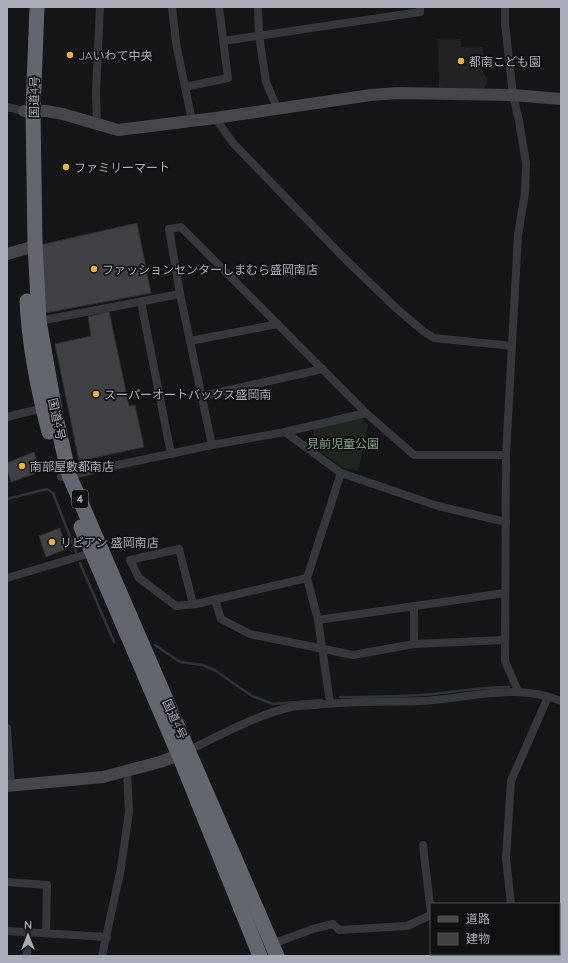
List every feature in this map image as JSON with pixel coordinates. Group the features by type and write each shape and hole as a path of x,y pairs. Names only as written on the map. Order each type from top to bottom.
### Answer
{"highway":[{"name":"国道4号","path":"27,7 30,248 28,324 43,408 91,553 275,950"},
{"name":"国道4号","path":"29,111 37,7"},
{"name":"国道4号","path":"30,248 38,321 57,422 65,476 184,752 260,956"}],"street":[{"path":"97,125 96,92 100,7"},
{"path":"172,7 176,43 192,121"},
{"path":"185,87 228,78 219,7"},
{"path":"258,7 259,35 266,82 277,108"},
{"path":"223,41 420,12 420,7"},
{"path":"505,7 505,23 513,94 526,163 525,193 518,235 506,455 505,661 518,691"},
{"path":"7,107 29,111 46,111 63,114 118,130 215,118 371,95 513,94 561,99"},
{"path":"215,118 233,143 344,258 396,308 423,331 434,338 512,346"},
{"path":"212,445 180,294 169,229 181,227 366,413 414,455 506,455"},
{"path":"7,254 30,248"},
{"path":"38,321 180,294"},
{"path":"141,302 171,454"},
{"path":"190,341 278,324"},
{"path":"202,396 323,369"},
{"path":"7,417 43,408"},
{"path":"65,476 212,445 285,432 366,413"},
{"path":"285,432 341,473 438,506 506,522"},
{"path":"330,703 318,620 307,578 341,473"},
{"path":"193,604 180,549 130,560 139,578 176,606 193,604 215,600 307,578"},
{"path":"7,578 91,553"},
{"path":"318,620 505,592"},
{"path":"215,600 221,618 250,634 353,655 414,644 505,640"},
{"path":"414,606 414,644"},
{"path":"7,729 9,786 103,777 160,762 252,719 292,707 330,703 423,701 518,691 561,701"},
{"path":"511,903 506,858 511,781 548,697"},
{"path":"102,956 121,868 129,812 127,771"},
{"path":"423,845 430,906"},
{"path":"7,882 47,885 46,933"},
{"path":"275,950 313,929 333,924 338,930 407,926 430,915"},
{"path":"7,931 107,937"},
{"path":"27,956 28,932"}],"shaded area":[{"name":"都南こども園","path":"438,39 461,39 461,47 483,47 483,74 487,78 487,83 484,88 478,90 439,90"}],"green space":[{"name":"見前児童公園","path":"361,418 368,425 358,471 343,468 310,444 314,436 313,428"}],"building":[{"name":"ファッションセンターしまむら盛岡南店","path":"137,223 151,293 45,313 40,245"},
{"name":"スーパーオートバックス盛岡南","path":"109,311 129,406 135,405 144,447 79,461 55,344 91,336 88,317"},
{"name":"南部屋敷都南店","path":"34,452 40,472 11,482 7,469 7,463"},
{"name":"リビアン 盛岡南店","path":"60,528 66,549 46,557 39,536"}],"waterway":[{"path":"7,499 47,489 53,493 76,552"},
{"path":"80,563 114,642"},
{"path":"155,645 180,662 203,665 216,671 252,696 273,704 322,700"},
{"path":"340,697 410,696 480,688 509,687"}],"place":[{"name":"JAいわて中央","path":"70,55"},
{"name":"都南こども園","path":"461,61"},
{"name":"ファミリーマート","path":"66,167"},
{"name":"ファッションセンターしまむら盛岡南店","path":"94,269"},
{"name":"スーパーオートバックス盛岡南","path":"96,394"},
{"name":"南部屋敷都南店","path":"22,466"},
{"name":"リビアン 盛岡南店","path":"52,542"}]}
